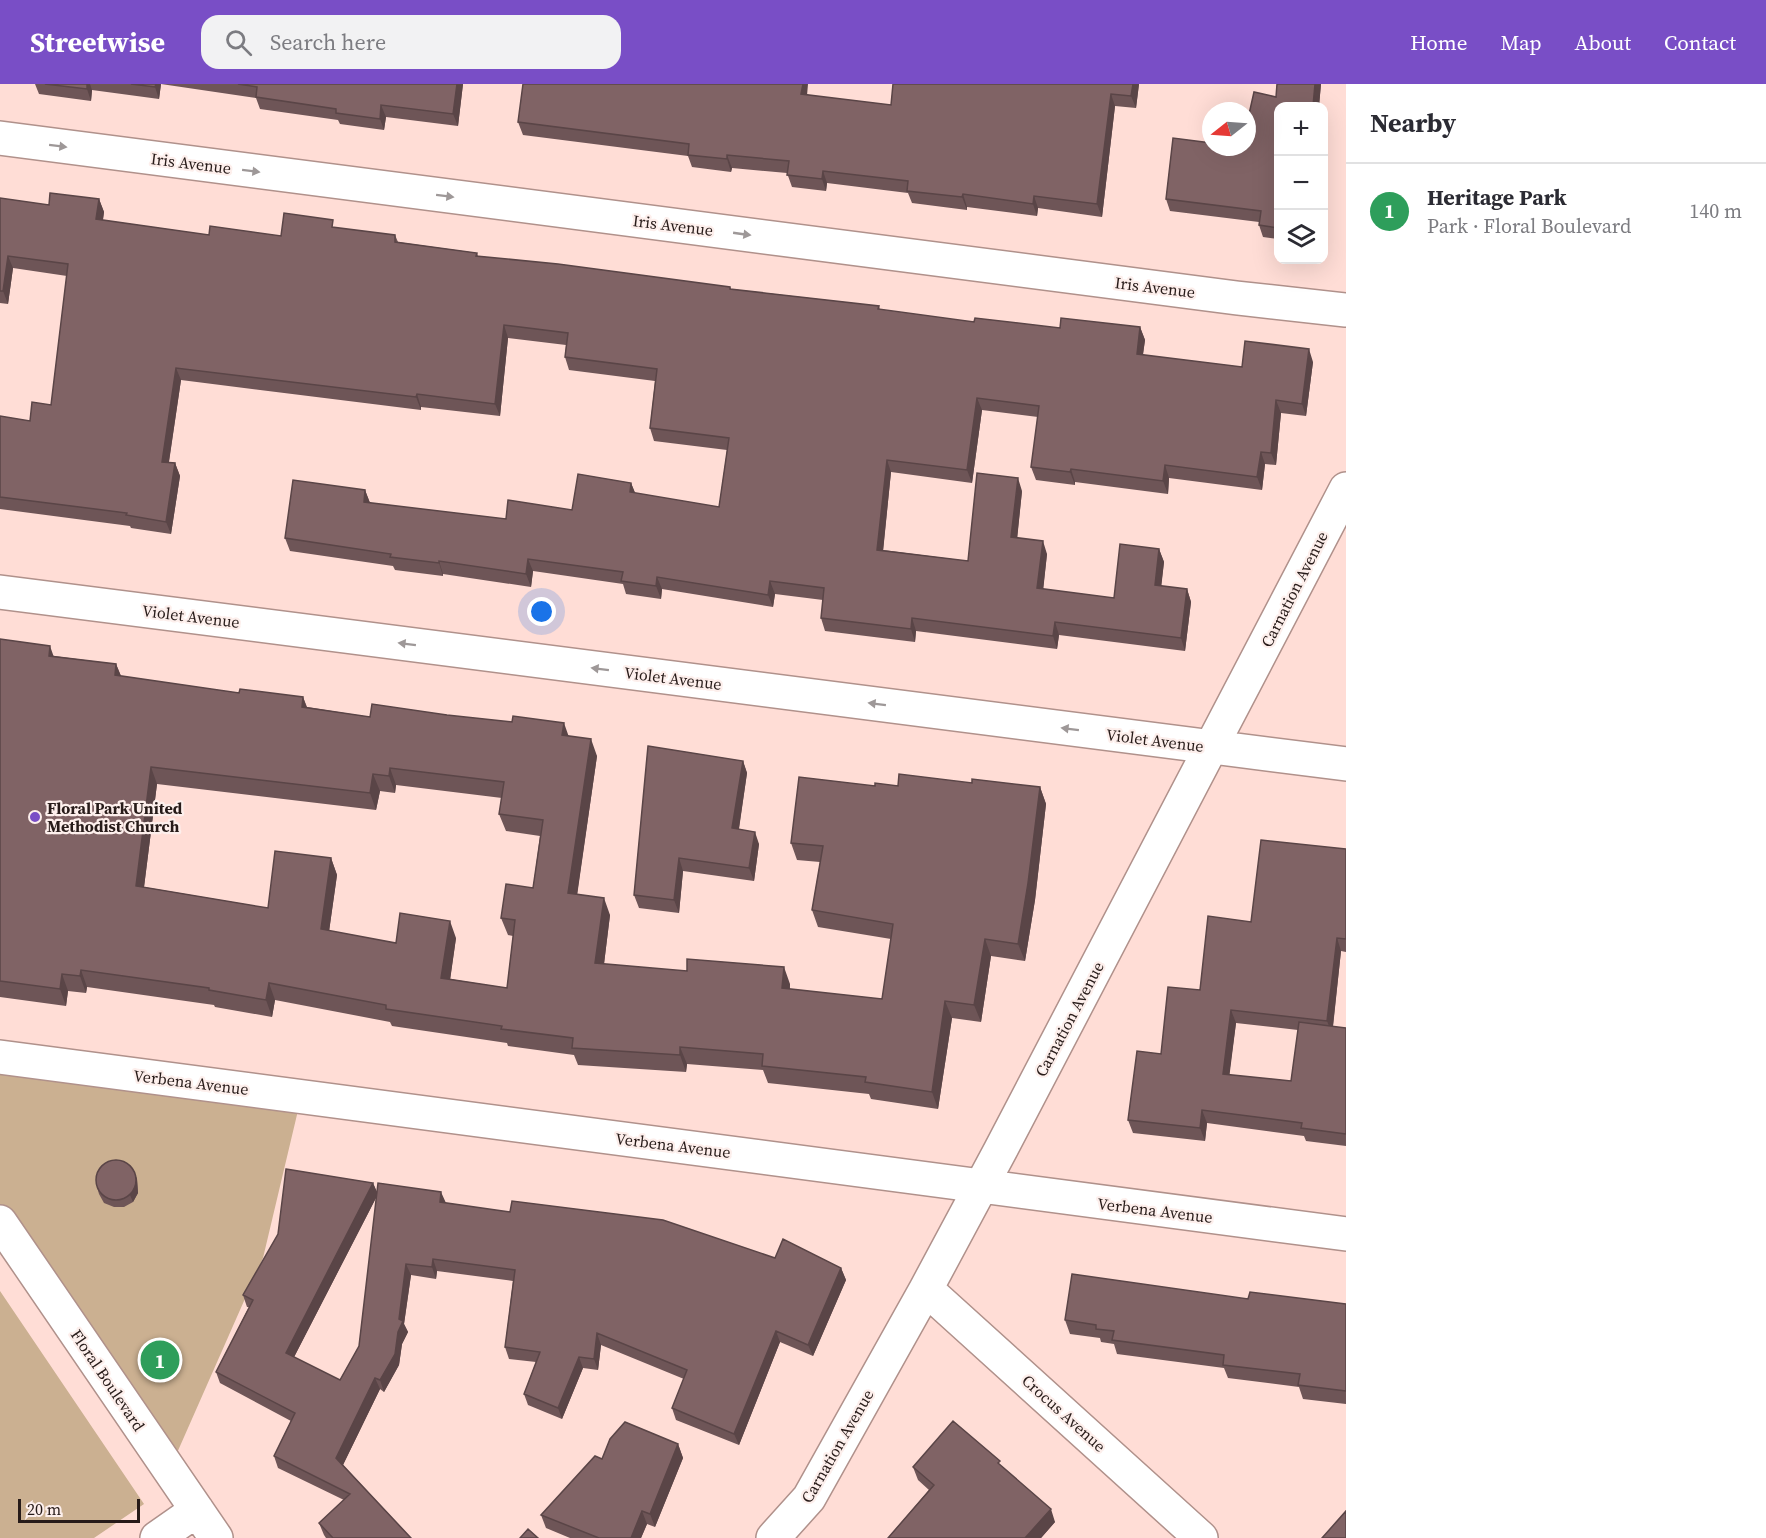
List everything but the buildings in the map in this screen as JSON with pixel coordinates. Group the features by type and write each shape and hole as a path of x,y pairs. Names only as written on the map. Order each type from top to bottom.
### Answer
{"street":[{"name":"Iris Avenue","path":"0,138 1202,294 1346,310"},
{"name":"Carnation Avenue","path":"773,1538 809,1498 926,1289 1346,489"},
{"name":"Violet Avenue","path":"0,592 1346,764"},
{"name":"Verbena Avenue","path":"0,1057 981,1188 1346,1234"},
{"name":"Floral Boulevard","path":"0,1222 216,1538"},
{"name":"Crocus Avenue","path":"926,1289 1202,1538"},
{"path":"157,1538 197,1510"}],"shaded area":[{"path":"0,1063 300,1102 263,1258 173,1462 0,1211"},
{"path":"0,1291 144,1504 94,1538 0,1538"}],"place":[{"name":"Floral Park United Methodist Church","path":"35,817"},
{"name":"Heritage Park","path":"160,1360"}]}
